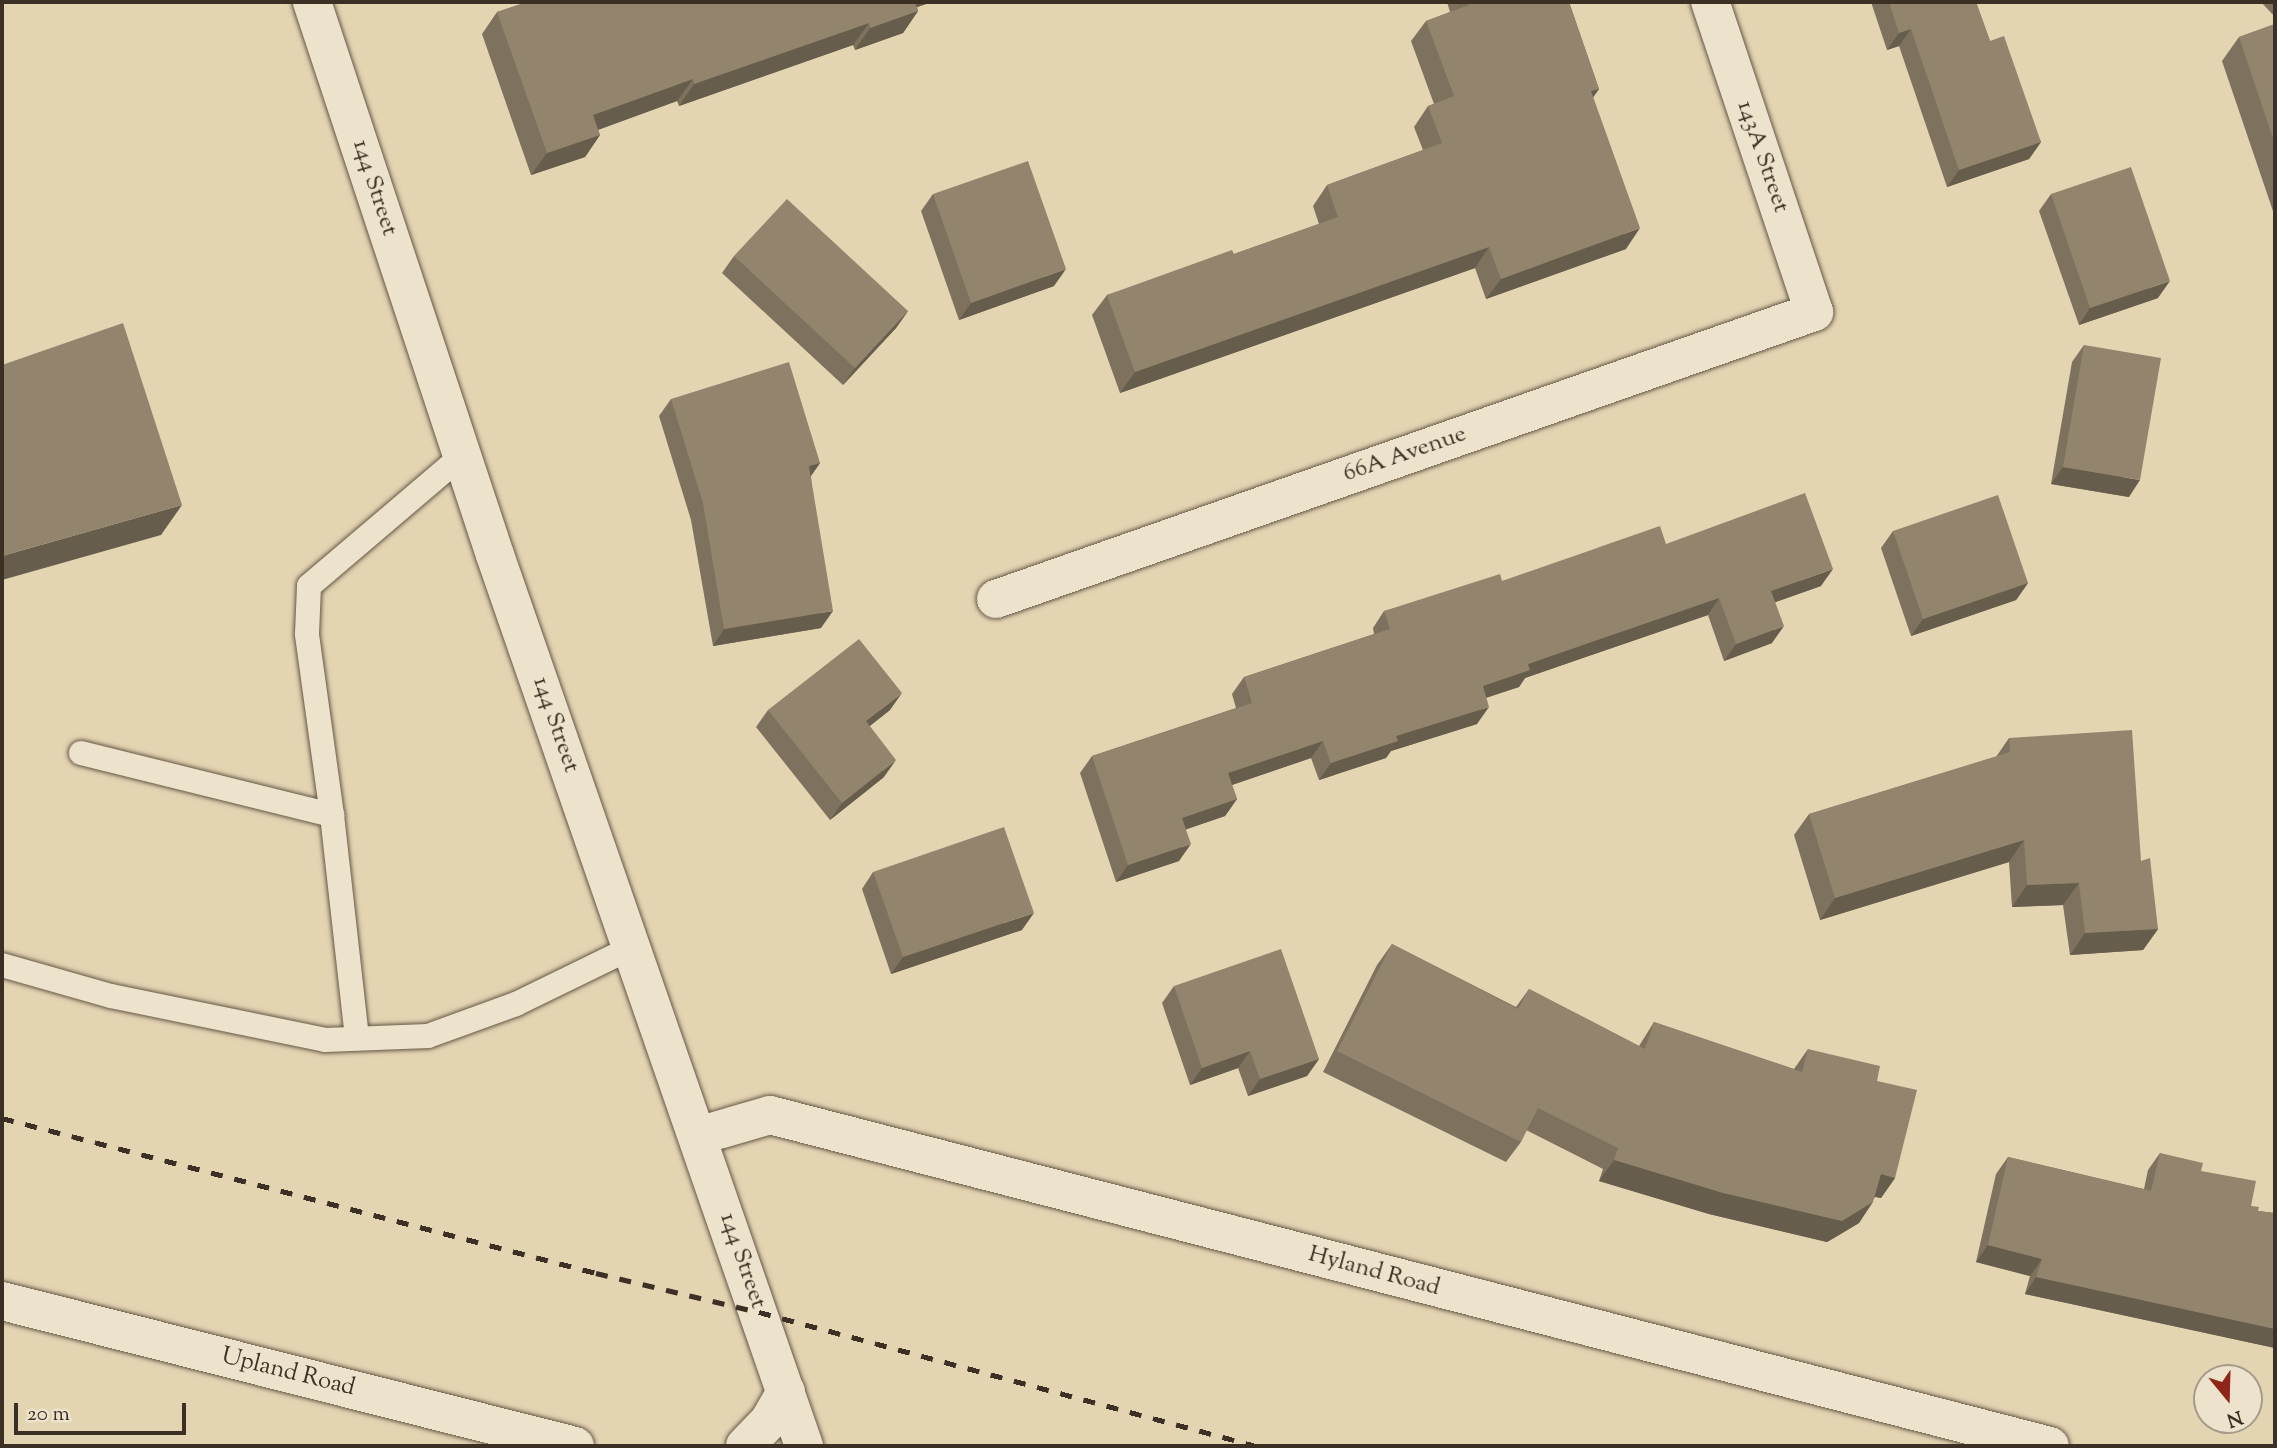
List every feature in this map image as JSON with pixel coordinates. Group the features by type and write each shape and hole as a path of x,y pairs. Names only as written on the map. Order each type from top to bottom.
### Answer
{"street":[{"name":"144 Street","path":"313,2 462,456 804,1446"},
{"name":"143A Street","path":"1710,2 1814,312"},
{"name":"66A Avenue","path":"996,599 1814,312"},
{"name":"Hyland Road","path":"698,1136 770,1115 2050,1446"},
{"name":"Upland Road","path":"2,1301 575,1446"},
{"path":"745,1446 769,1421 786,1392"}],"lane":[{"path":"357,1038 332,815 307,634 309,586 462,456"},
{"path":"81,753 332,815"},
{"path":"2,965 111,996 325,1040 428,1036 516,1004 633,947"}],"building":[{"path":"527,2 915,2 918,11 870,28 869,23 694,84 693,79 593,115 600,135 547,153 497,12"},
{"path":"1468,2 1569,2 1599,89 1591,91 1640,228 1501,279 1489,247 1135,372 1107,295 1232,250 1234,254 1338,217 1327,185 1442,143 1428,106 1454,96 1426,21 1469,5"},
{"path":"1889,2 1976,2 1990,41 2004,36 2041,142 1959,170 1911,29 1899,33"},
{"path":"2275,24 2275,144 2239,37"},
{"path":"1028,161 1066,269 971,303 933,194"},
{"path":"2131,167 2170,281 2090,308 2051,194"},
{"path":"787,199 908,311 855,368 734,256"},
{"path":"123,323 182,505 2,556 2,365"},
{"path":"2084,345 2161,358 2140,480 2063,467"},
{"path":"789,362 820,463 809,466 833,611 724,629 703,503 671,399"},
{"path":"1805,493 1833,569 1771,591 1784,626 1736,644 1719,598 1528,664 1530,670 1483,686 1489,707 1396,736 1398,741 1331,763 1323,741 1228,773 1237,799 1182,818 1191,844 1128,865 1092,756 1252,703 1244,677 1390,629 1384,611 1500,574 1502,581 1660,526 1666,544"},
{"path":"1998,495 2028,583 1923,619 1893,531"},
{"path":"859,639 902,693 866,721 896,760 842,803 768,710"},
{"path":"2132,730 2141,861 2150,858 2158,929 2085,933 2079,883 2027,885 2024,840 1835,898 1809,814 2010,752 2009,738"},
{"path":"1004,827 1034,913 903,957 873,872"},
{"path":"1392,944 1518,1009 1529,989 1645,1049 1654,1022 1802,1072 1808,1049 1880,1066 1877,1081 1917,1090 1895,1178 1881,1174 1873,1202 1842,1221 1723,1193 1614,1160 1618,1148 1538,1108 1521,1142 1337,1051"},
{"path":"1281,949 1319,1059 1260,1079 1250,1051 1202,1068 1174,986"},
{"path":"2160,1153 2203,1163 2201,1171 2256,1181 2251,1206 2259,1207 2258,1211 2275,1213 2275,1329 2036,1277 2042,1259 1988,1245 2008,1157 2151,1191"}],"railway":[{"path":"2,1118 596,1273 759,1312 1256,1446"}]}
